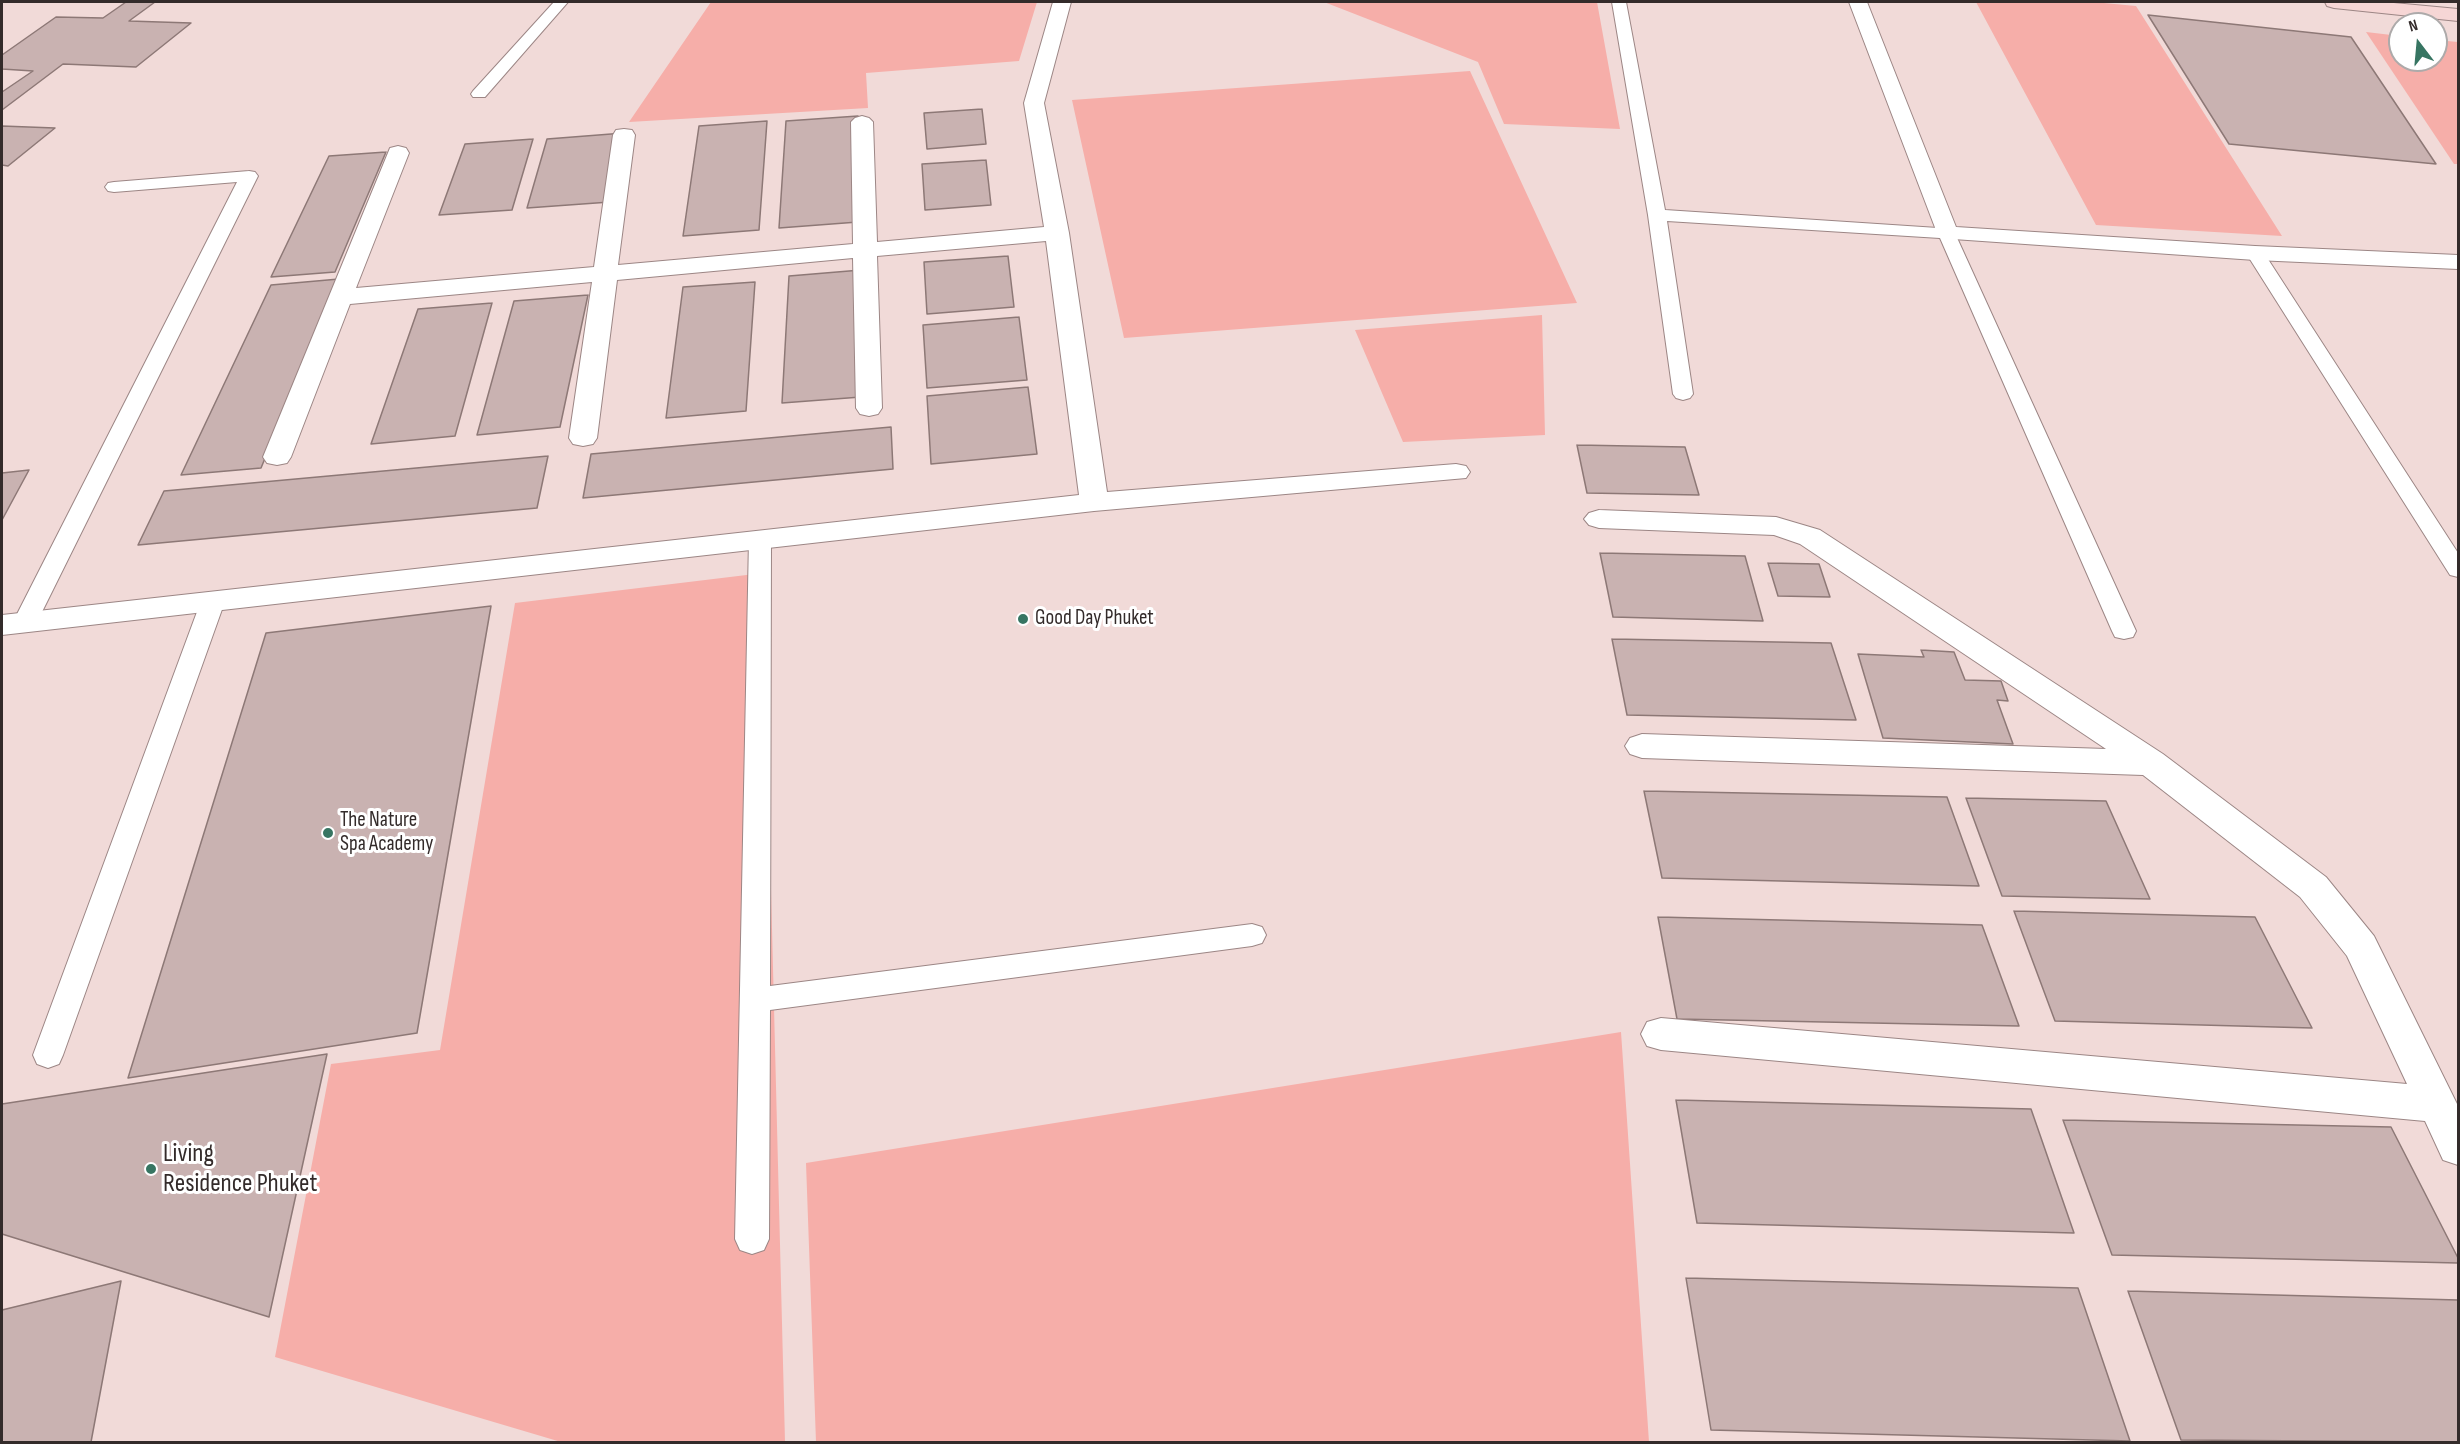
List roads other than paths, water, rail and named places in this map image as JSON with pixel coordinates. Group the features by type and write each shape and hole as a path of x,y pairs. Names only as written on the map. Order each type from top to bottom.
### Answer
{"main road":[{"path":"2334,2 2458,15"}],"street":[{"path":"1062,2 1034,103 1057,233 1094,502"},
{"path":"1858,2 1947,233 2255,253 2458,262"},
{"path":"862,122 869,408"},
{"path":"583,438 624,135"},
{"path":"277,457 398,153"},
{"path":"342,297 1057,233"},
{"path":"13,624 1094,502 1456,472"},
{"path":"1599,519 1776,526 1810,537 2151,763 2313,887 2361,947 2458,1147"},
{"path":"1642,746 2151,763"},
{"path":"1661,1034 2436,1104"}],"lane":[{"path":"479,94 561,2"},
{"path":"1619,2 1657,215 1683,394"},
{"path":"13,624 249,176 114,187"},
{"path":"1657,215 1947,233 2124,631"},
{"path":"2255,253 2458,570"},
{"path":"752,1239 760,539"},
{"path":"48,1055 213,601"},
{"path":"755,999 1252,935"}],"place":[{"name":"Good Day Phuket","path":"1023,619"},
{"name":"The Nature Spa Academy","path":"328,833"},
{"name":"Living Residence Phuket","path":"151,1169"}]}
